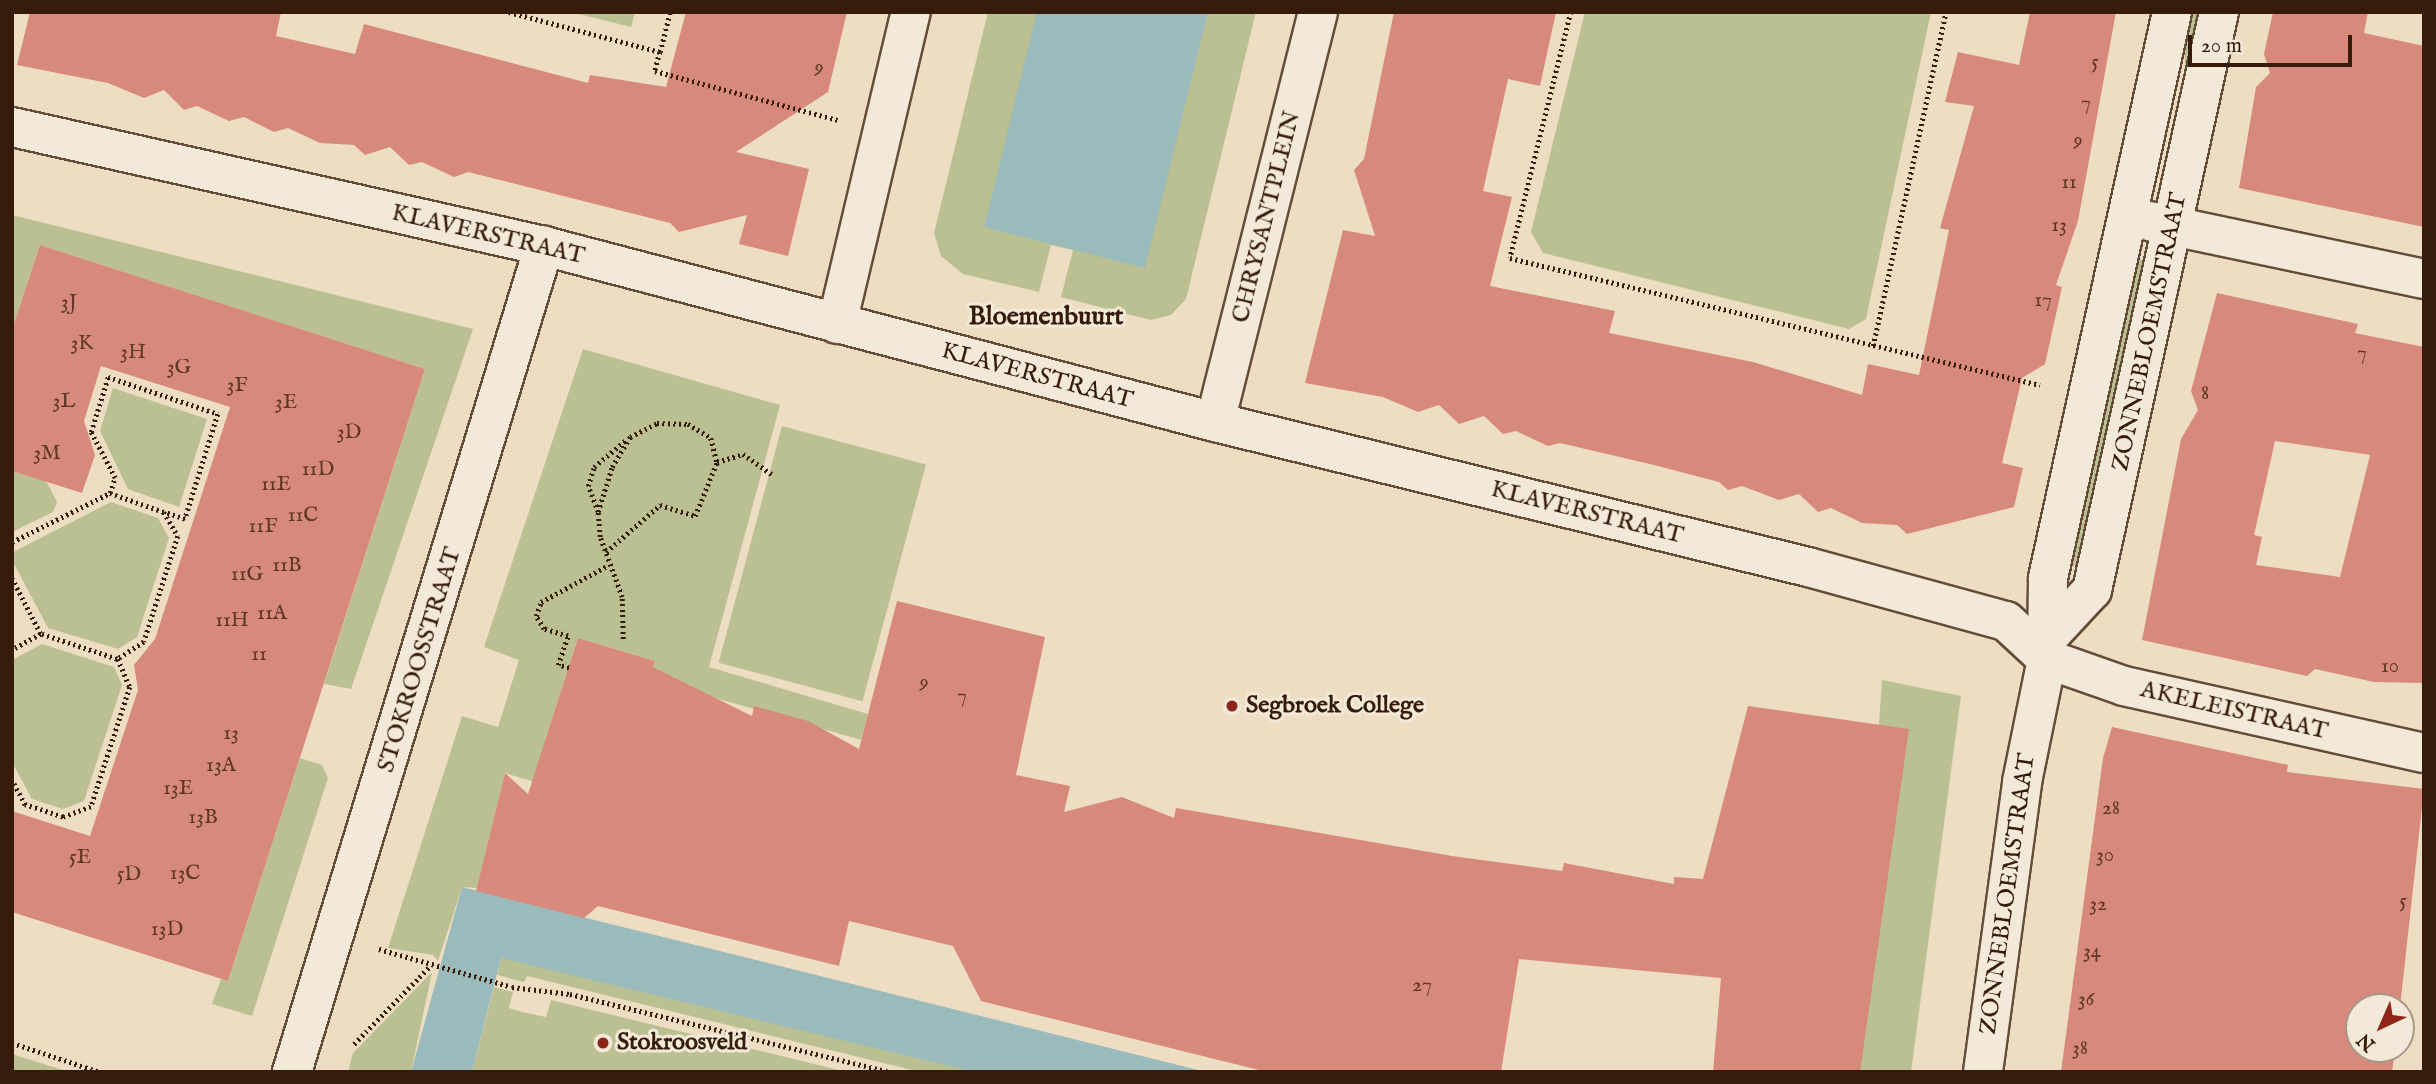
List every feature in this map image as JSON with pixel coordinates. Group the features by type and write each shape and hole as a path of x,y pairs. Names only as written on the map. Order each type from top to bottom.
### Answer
{"street":[{"path":"837,324 911,12"},
{"name":"CHRYSANTPLEIN","path":"1215,422 1318,12"},
{"name":"ZONNEBLOEMSTRAAT","path":"1983,1072 2022,782 2048,647 2048,578 2130,217 2172,12"},
{"name":"ZONNEBLOEMSTRAAT","path":"2048,647 2092,590 2219,12"},
{"name":"KLAVERSTRAAT","path":"12,127 544,246 1215,422 2006,621 2048,647"},
{"path":"2130,217 2424,279"},
{"name":"STOKROOSSTRAAT","path":"292,1072 337,936 544,246"},
{"name":"AKELEISTRAAT","path":"2048,647 2202,706 2424,753"}],"path":[{"path":"509,12 660,52"},
{"path":"534,19 538,12"},
{"path":"670,12 655,71 883,132"},
{"path":"1571,12 1510,258 2048,387"},
{"path":"1873,346 1946,12"},
{"path":"12,542 110,493 115,478 91,432 108,377 218,414 185,519 110,493"},
{"path":"606,552 660,505 695,516 718,462 711,438 688,424 657,423 629,437 594,467 588,486 598,512 606,552 609,565 622,597 623,639"},
{"path":"598,512 629,437"},
{"path":"718,462 743,454 773,475"},
{"path":"117,659 144,642 178,536 164,512"},
{"path":"569,668 558,665 568,636 544,629 536,616 541,603 609,565"},
{"path":"12,578 41,634 117,659 130,687 90,807 63,817 25,805 12,780"},
{"path":"12,650 41,634"},
{"path":"337,936 512,987 570,994 891,1072"},
{"path":"344,1053 431,965"},
{"path":"12,1043 100,1072"}],"green space":[{"path":"571,12 635,12 631,27"},
{"path":"988,12 1256,12 1186,299 1171,315 1150,320 1061,297 1073,250 1051,245 1039,292 963,274 941,256 934,233"},
{"path":"1585,12 1931,12 1866,319 1849,329 1543,253 1531,232"},
{"path":"2185,12 2206,12 2206,159 2185,159"},
{"path":"12,215 473,329 351,689 324,684 425,369 40,245 12,330"},
{"path":"2134,258 2152,262 2081,567 2064,563"},
{"path":"583,349 780,405 709,667 868,714 861,740 650,679 655,661 578,638 545,741 555,788 505,773 477,888 462,887 438,961 433,955 388,948 462,716 498,727 519,660 484,647"},
{"path":"113,388 207,419 179,507 128,489 100,431"},
{"path":"782,426 926,465 863,701 719,663"},
{"path":"12,471 46,481 57,502 53,512 12,532"},
{"path":"111,502 158,518 169,538 137,637 118,649 48,628 12,560 15,551"},
{"path":"42,644 114,667 122,685 84,801 63,809 32,799 12,762 12,660"},
{"path":"1882,680 1961,696 1911,1072 1855,1072"},
{"path":"300,758 322,765 328,778 252,1016 212,1004 221,979 228,981"},
{"path":"501,958 523,961 974,1072 920,1072 527,976 524,982 497,975"},
{"path":"432,972 411,1072 348,1072 353,1053"},
{"name":"Stokroosveld","path":"494,987 513,992 509,1008 522,1012 546,1017 551,1000 847,1072 472,1072"},
{"path":"12,1054 69,1072 12,1072"}],"water":[{"path":"1037,12 1208,12 1145,268 984,227"},
{"path":"462,887 1206,1072 974,1072 501,958 472,1072 411,1072"}],"building":[{"path":"30,12 281,12 276,36 355,54 364,24 588,83 590,75 666,87 686,12 847,12 828,92 736,152 809,169 788,256 739,244 747,215 679,232 670,223 468,172 454,177 422,162 409,165 390,147 365,155 354,145 320,143 288,128 274,132 244,117 229,121 197,106 184,110 164,90 144,98 108,83 17,65"},
{"path":"1394,12 1556,12 1540,86 1508,79 1483,191 1512,197 1490,286 1615,311 1609,333 1753,362 1862,395 1868,364 1919,375 1949,230 1940,228 1974,106 1945,102 1958,52 2019,65 2030,12 2116,12 2078,221 2056,285 2062,287 2045,364 2022,378 2002,463 2023,468 2014,507 1907,534 1897,525 1862,523 1831,508 1818,512 1799,494 1779,500 1742,486 1728,490 1719,482 1654,465 1560,443 1548,446 1516,431 1503,434 1484,416 1459,424 1439,405 1418,412 1383,397 1305,383 1343,230 1375,236 1354,170 1364,159"},
{"path":"2273,12 2368,12 2364,33 2424,46 2424,227 2239,188 2256,87 2270,73 2264,54"},
{"path":"40,245 425,369 228,981 12,912 12,811 90,836 138,690 134,665 155,639 230,407 101,366 84,421 95,455 82,493 12,471 12,330"},
{"path":"2217,293 2358,324 2355,333 2424,347 2424,683 2374,682 2315,669 2307,676 2142,640 2181,439 2198,410 2191,391","holes":["2275,441 2370,455 2340,577 2256,565 2262,537 2254,535"]},
{"path":"897,601 1045,637 1016,775 1070,786 1064,812 1122,797 1174,818 1176,808 1452,856 1562,871 1564,863 1674,884 1674,877 1703,879 1748,706 1909,729 1860,1072 1713,1072 1721,978 1519,959 1501,1072 1267,1072 981,1001 953,946 849,921 839,966 598,906 584,918 476,891 505,773 528,794 578,638 655,661 653,667 752,716 754,706 808,721 859,749"},
{"path":"2112,727 2288,765 2287,772 2424,789 2402,993 2345,993 2345,1063 2393,1063 2392,1072 2061,1072 2103,758"}],"place":[{"name":"Segbroek College","path":"1232,706"},
{"name":"Stokroosveld","path":"603,1043"}],"district":[{"name":"Bloemenbuurt","path":"1046,317"}]}
